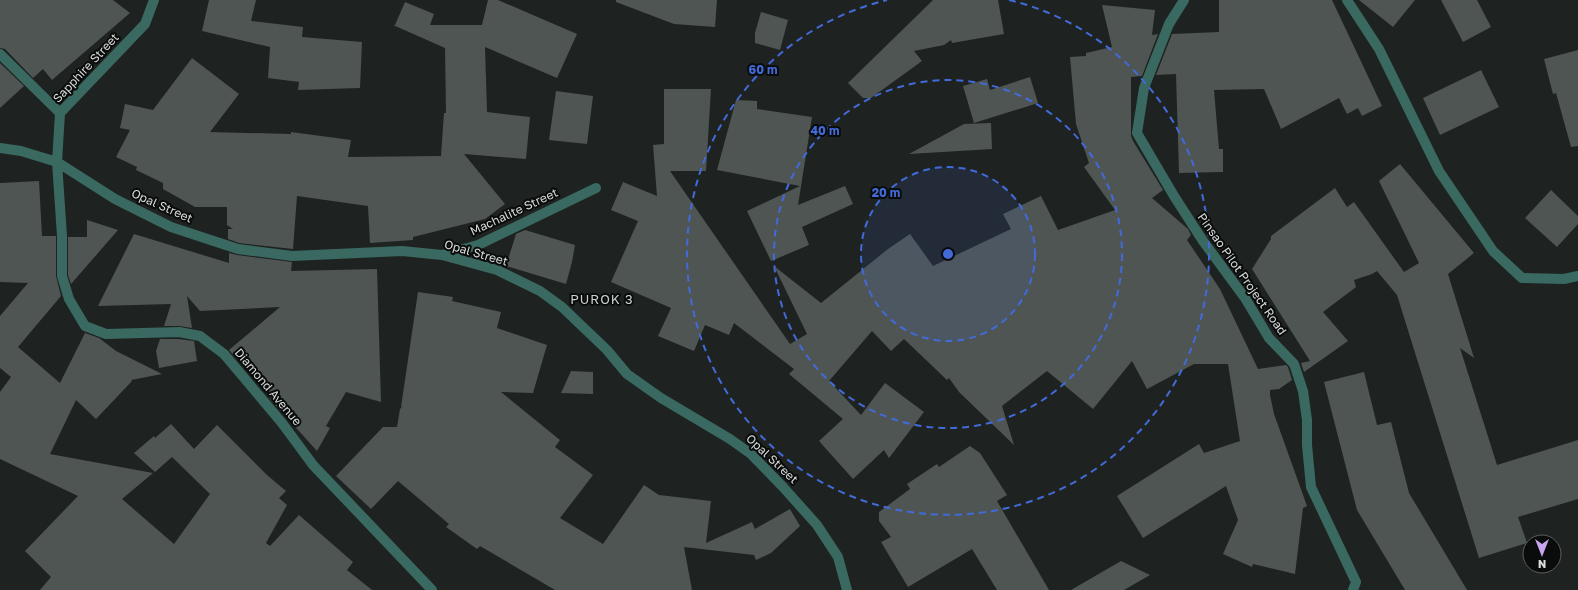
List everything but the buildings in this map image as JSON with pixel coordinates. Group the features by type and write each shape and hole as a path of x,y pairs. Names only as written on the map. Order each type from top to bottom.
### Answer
{"street":[{"name":"Sapphire Street","path":"57,162 60,113 145,24 154,0"},
{"name":"Pinsao Pilot Project Road","path":"1184,0 1170,24 1144,88 1137,133 1174,196 1245,298 1269,338 1294,364 1303,391 1307,420 1307,445 1311,487 1356,582 1353,590"},
{"path":"1347,0 1379,49 1439,171 1493,251 1522,278 1564,280 1578,276"},
{"path":"0,54 60,113"},
{"path":"0,148 21,151 57,162"},
{"name":"Opal Street","path":"57,162 115,199 171,227 238,249 292,256 402,252 442,255 497,270 540,290 562,307 606,350 627,374 661,398 751,454 817,525 838,557 847,590"},
{"name":"Diamond Avenue","path":"57,162 62,236 62,276 69,299 84,326 106,334 179,332 200,336 232,363 282,423 313,465 432,590"},
{"name":"Machalite Street","path":"442,255 478,245 596,188"}],"district":[{"name":"PUROK 3","path":"602,299"}]}
